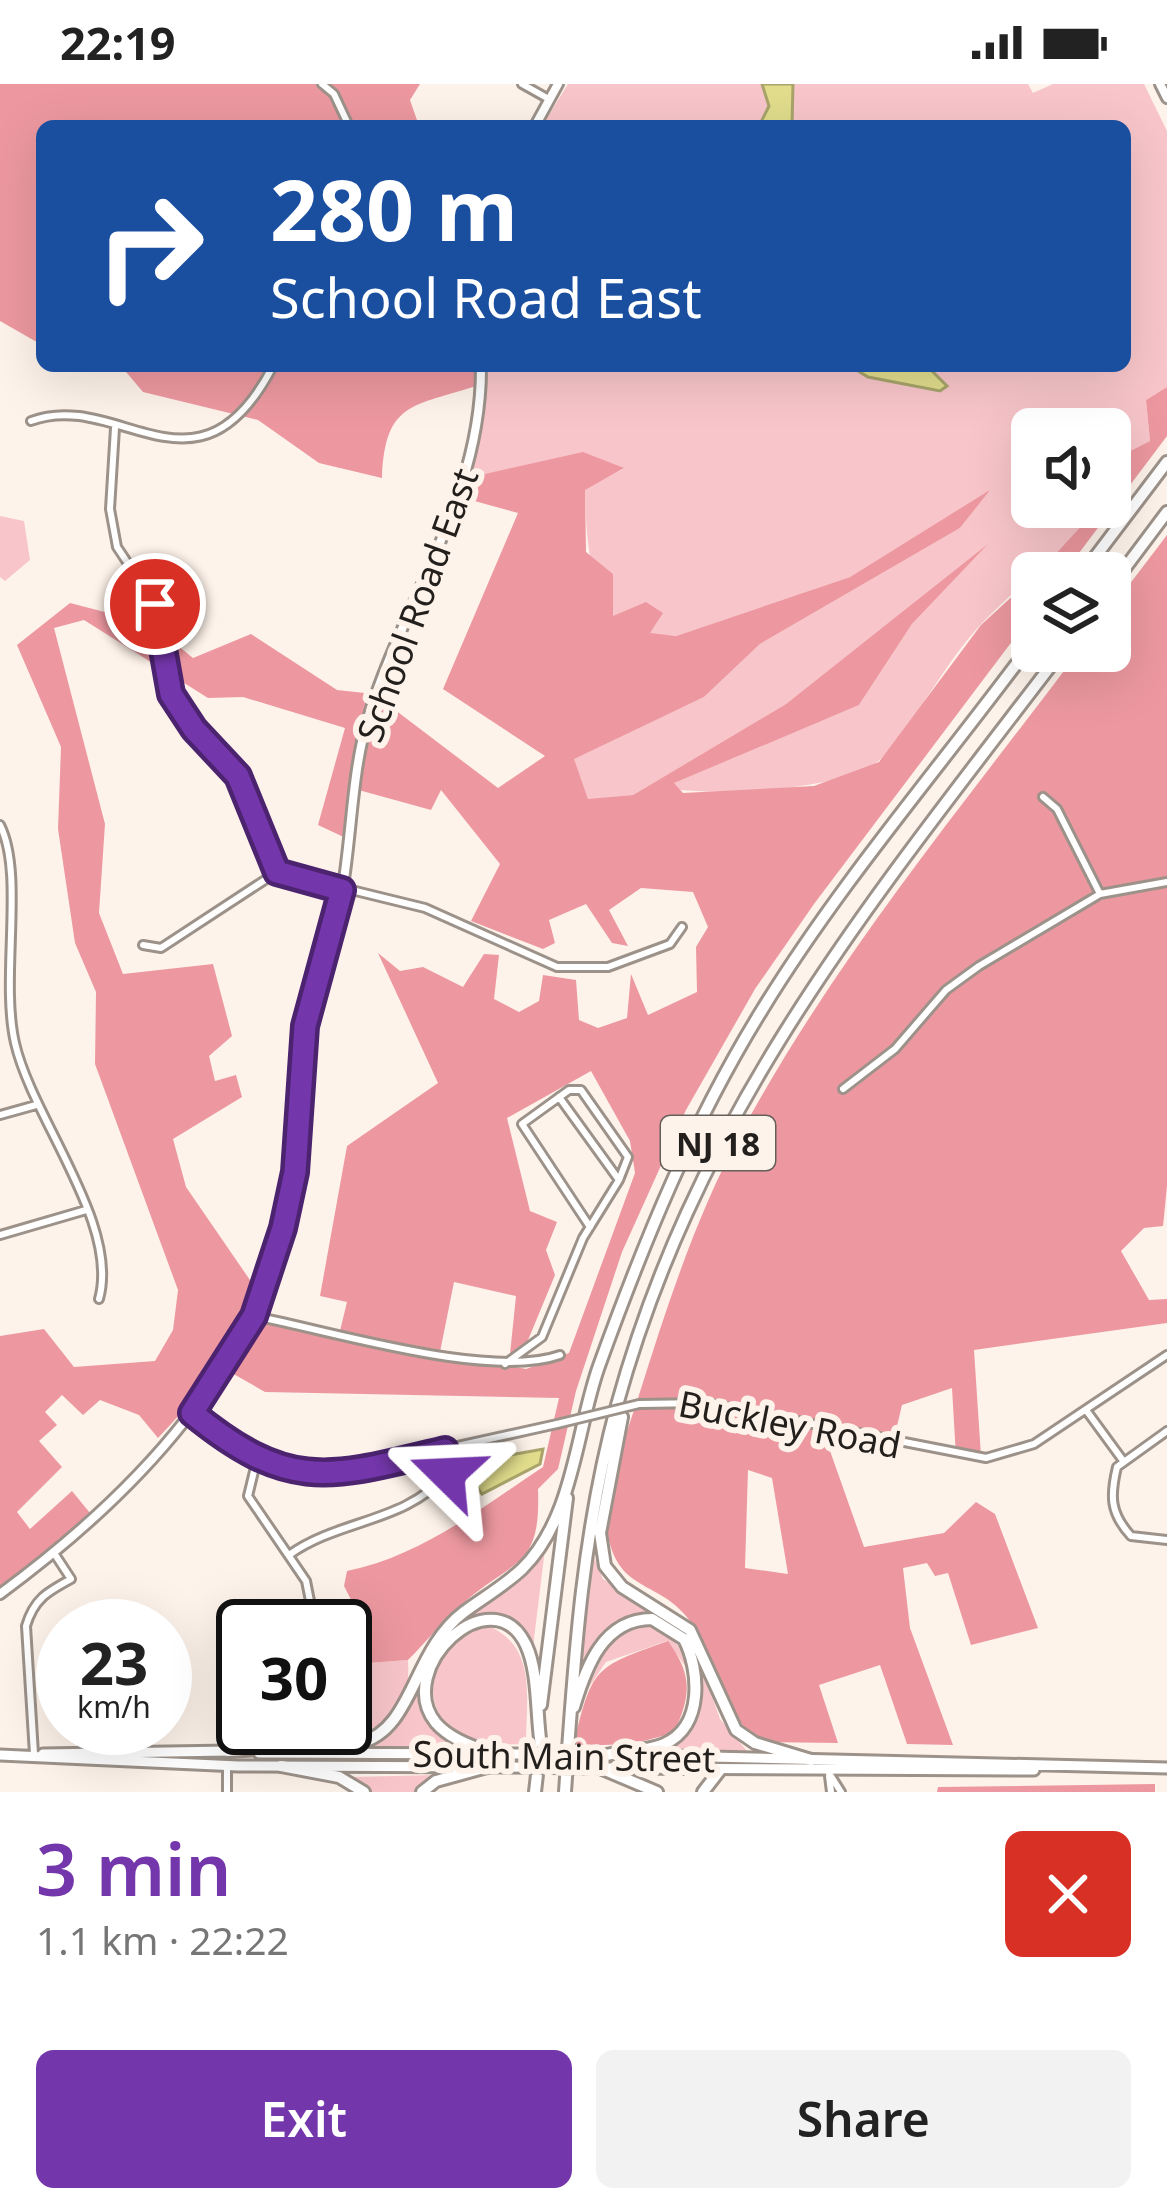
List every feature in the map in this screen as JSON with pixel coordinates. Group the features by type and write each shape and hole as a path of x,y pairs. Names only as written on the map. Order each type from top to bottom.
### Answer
{"highway":[{"path":"1099,552 1167,462"},
{"path":"1131,560 1167,512"},
{"name":"NJ 18","path":"535,1791 549,1616 575,1453 597,1371 639,1256 722,1079 813,933 1011,671"},
{"name":"NJ 18","path":"565,1791 584,1558 626,1383 688,1206 773,1043 839,943 1046,672"},
{"path":"626,1383 600,1533 605,1566 622,1587 690,1630 736,1730 755,1743 811,1760"},
{"path":"228,1758 360,1743 387,1730 432,1642 521,1570 537,1551 575,1453"},
{"path":"569,1722 589,1664 616,1630 652,1619 679,1633 691,1653 696,1682 684,1726 666,1743 606,1754"},
{"path":"489,1761 444,1731 430,1715 425,1696 432,1663 444,1643 460,1628 484,1620 511,1628 527,1649 541,1746"},
{"path":"422,1792 436,1781 489,1761"},
{"path":"281,1766 339,1777 364,1792"},
{"path":"594,1768 657,1792"},
{"path":"703,1792 720,1770"}],"main road":[{"name":"South Main Street","path":"20,1756 228,1758 281,1766 489,1761 507,1754 606,1754 1167,1768"},
{"name":"South Main Street","path":"0,1755 489,1761 505,1767 829,1773 1108,1766"}],"street":[{"path":"322,84 334,94 346,120"},
{"path":"521,84 547,98"},
{"path":"538,120 558,84"},
{"path":"1160,84 1167,98"},
{"path":"31,421 56,411 116,428 190,440 220,427 250,404 269,372"},
{"name":"School Road East","path":"0,1594 137,1476 192,1413 254,1316 292,1191 305,1026 342,890 367,720 468,473 477,435 481,372"},
{"path":"116,428 110,509 117,547 155,604 178,709 229,761 277,872"},
{"path":"1043,797 1057,809 1100,894"},
{"path":"0,825 6,995 14,1041 36,1105 72,1169 86,1210 106,1275 99,1299"},
{"path":"142,945 161,948 277,872 425,908 557,967 579,970 608,968 670,944 682,927"},
{"path":"843,1089 895,1049 946,990 1100,894 1167,882"},
{"path":"505,1364 542,1336 590,1227 628,1157 584,1094 573,1089 521,1126 590,1227"},
{"path":"559,1097 619,1180"},
{"path":"0,1115 36,1105"},
{"path":"0,1235 86,1210"},
{"path":"254,1316 505,1364 560,1355"},
{"name":"Buckley Road","path":"192,1413 257,1460 330,1474 639,1404 705,1403 986,1458 1033,1445 1167,1355"},
{"path":"1086,1410 1124,1462"},
{"path":"1167,1432 1117,1467 1110,1494 1116,1519 1131,1536 1167,1540"},
{"path":"289,1555 316,1536 401,1509 447,1474 445,1450"},
{"path":"257,1460 248,1496 310,1589 311,1599"},
{"path":"34,1754 26,1626 32,1606 44,1593 71,1579 54,1552"},
{"path":"227,1792 228,1758"},
{"path":"829,1773 831,1792"},
{"path":"829,1773 841,1792"}],"shaded area":[{"path":"0,84 420,84 410,100 417,120 36,120 36,342 0,321"},
{"path":"568,84 1028,84 1033,93 1053,84 1144,84 1167,131 1167,387 1146,400 1150,441 1131,450 1131,408 1011,408 1011,528 1081,528 1057,552 1011,552 1011,596 957,654 883,757 866,769 810,785 741,791 659,787 859,705 912,624 979,553 786,704 633,795 588,800 573,758 704,697 760,644 960,528 987,493 850,577 676,636 648,635 628,628 613,615 594,576 590,553 585,489 623,469 583,453 467,478 477,372 1131,372 1131,120 546,120"},
{"path":"762,84 793,84 792,120 762,120 769,106"},
{"path":"126,372 478,372 479,385 407,410 389,434 382,478 319,463 258,420 143,392"},
{"path":"860,372 933,372 947,386 940,391"},
{"path":"1167,387 1167,436 1131,484 1131,450 1150,441 1146,400"},
{"path":"583,452 624,468 585,490 586,552 613,574 613,616 646,602 663,613 650,633 676,636 850,577 990,490 960,528 760,644 704,697 574,759 588,799 633,795 786,704 988,544 912,624 859,705 674,783 683,793 814,786 879,762 981,625 1011,597 1011,643 814,904 755,989 686,1110 622,1252 576,1391 558,1469 538,1489 535,1533 522,1558 460,1606 408,1660 372,1663 372,1599 351,1599 344,1586 347,1571 425,1542 543,1467 559,1398 265,1392 223,1368 158,1438 139,1415 100,1400 83,1415 62,1395 45,1412 57,1425 39,1441 62,1467 17,1512 30,1529 72,1491 90,1513 0,1600 0,1336 44,1329 74,1367 155,1361 173,1330 178,1290 95,1064 96,992 75,943 58,829 61,747 17,645 70,603 151,624 193,658 251,634 337,690 374,694 498,788 545,756 443,689 518,513 460,497 467,478","holes":["84,620 208,698 243,697 345,728 318,825 348,839 355,789 431,810 441,790 500,864 471,921 543,949 555,943 549,920 586,904 612,943 628,946 609,910 641,888 693,892 708,927 696,947 697,992 648,1015 631,974 627,1018 598,1028 579,1020 576,980 543,975 539,1001 519,1012 494,999 499,955 484,954 463,987 423,967 400,971 378,953 438,1083 347,1146 320,1296 347,1302 339,1335 242,1317 252,1283 186,1187 173,1139 242,1097 236,1075 215,1081 209,1056 232,1036 213,964 123,974 99,913 105,824 54,628","591,1071 630,1141 635,1173 569,1353 526,1369 440,1352 454,1282 516,1296 510,1354 526,1345 555,1275 546,1250 557,1222 530,1211 507,1118"]},
{"path":"0,516 24,521 30,560 5,581 0,577"},
{"path":"1080,528 1098,528 1080,552 1057,552"},
{"path":"1167,535 1167,1186 1163,1226 1144,1228 1121,1251 1149,1300 1167,1299 1167,1323 974,1350 981,1456 956,1457 952,1388 902,1405 893,1443 859,1445 823,1431 864,1547 944,1533 976,1502 995,1514 1038,1628 971,1645 948,1573 935,1576 927,1563 903,1568 910,1628 953,1745 907,1744 880,1665 819,1685 838,1743 755,1742 686,1616 630,1576 613,1554 607,1522 612,1486 672,1295 725,1164 816,1007 1063,672 1131,672 1131,582","holes":["748,1470 772,1478 788,1574 745,1568"]},
{"path":"543,1449 540,1464 482,1494 467,1474 477,1461"},
{"path":"545,1549 532,1655 517,1626 493,1613 463,1619 513,1584"},
{"path":"592,1552 603,1579 664,1616 635,1619 613,1628 580,1669"},
{"path":"486,1625 503,1634 522,1659 526,1744 484,1743 457,1732 442,1718 434,1701 433,1683 449,1648"},
{"path":"642,1626 661,1630 673,1639 688,1670 667,1641 606,1662 587,1690 611,1637"},
{"path":"668,1641 687,1686 674,1733 632,1744 573,1746 586,1700 600,1674 624,1658"},
{"path":"408,1660 400,1707 372,1730 372,1663"},
{"path":"703,1670 720,1719 747,1751 660,1751 700,1714"},
{"path":"419,1688 426,1722 452,1747 372,1750 391,1734"},
{"path":"435,1775 414,1792 368,1792 351,1777"},
{"path":"1155,1784 1155,1792 937,1792 938,1787"}],"route":[{"path":"155,604 171,694 194,729 229,761 238,776 277,872 342,890 305,1026 295,1172 283,1228 254,1316 192,1413 257,1460 291,1471 343,1474 445,1450 447,1474"}]}
